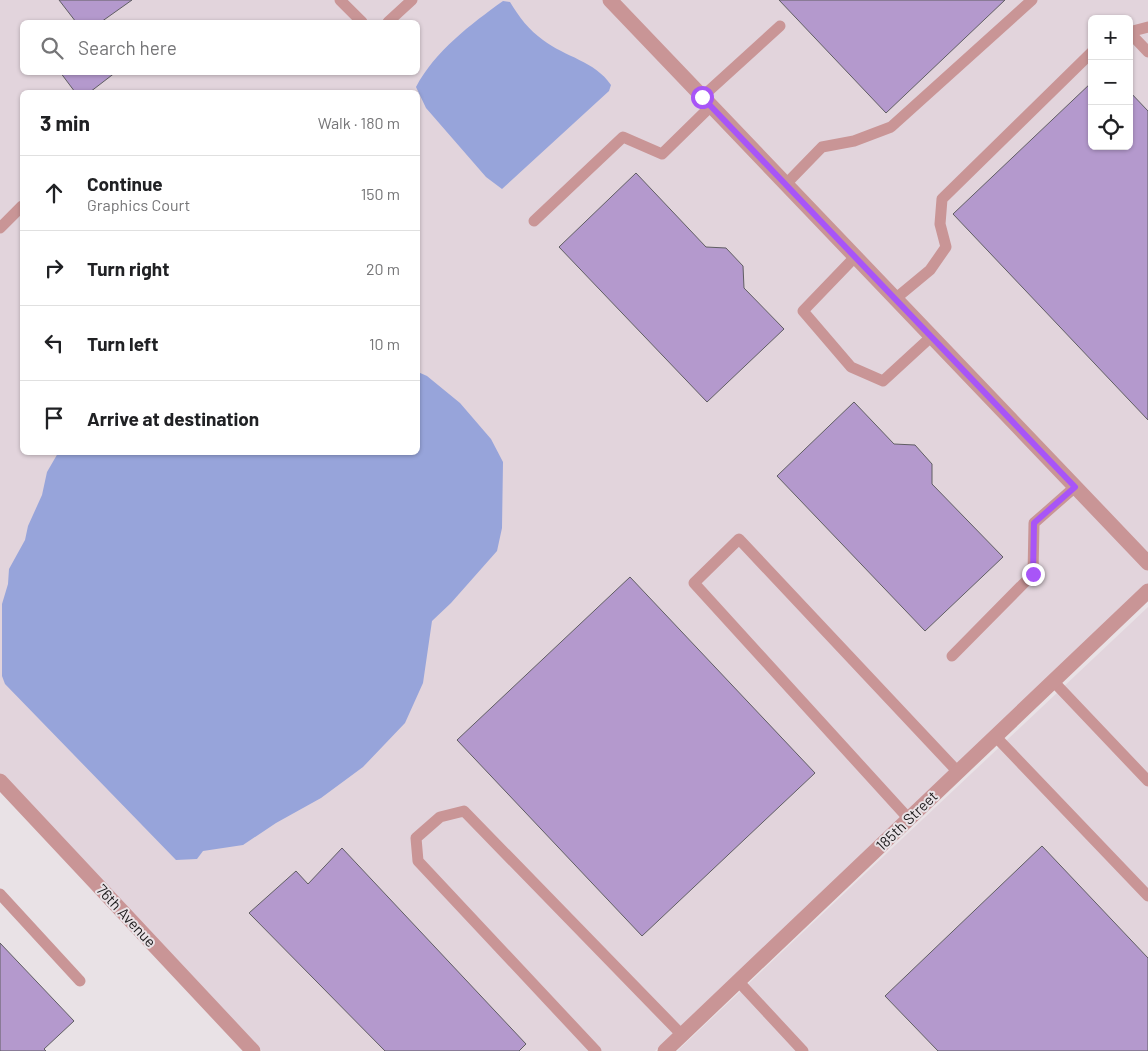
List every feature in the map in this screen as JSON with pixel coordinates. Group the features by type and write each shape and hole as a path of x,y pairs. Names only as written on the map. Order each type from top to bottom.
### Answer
{"street":[{"path":"610,0 1148,563"},
{"name":"185th Street","path":"665,1051 1148,591"},
{"name":"76th Avenue","path":"0,781 253,1051"}],"lane":[{"path":"340,0 360,20"},
{"path":"390,20 412,0"},
{"path":"786,184 822,147 854,141 891,127 1032,0"},
{"path":"534,221 623,137 662,154 707,102 780,26"},
{"path":"1148,27 1129,32 1148,52"},
{"path":"895,299 930,270 946,247 940,224 942,199 1088,56"},
{"path":"0,228 20,208"},
{"path":"855,257 803,311 851,368 883,381 932,336"},
{"path":"952,656 1033,574 1034,523 1075,487"},
{"path":"909,819 694,583 739,539 958,772"},
{"path":"1053,681 1148,781"},
{"path":"996,736 1148,896"},
{"path":"596,1051 418,862 416,838 440,816 464,811 682,1035"},
{"path":"0,894 80,981"},
{"path":"738,981 803,1051"}],"shaded area":[{"path":"0,0 1148,0 1148,586 655,1051 262,1051 0,773"},
{"path":"1148,607 1148,1051 677,1051"}],"water":[{"path":"503,1 510,2 533,32 552,46 597,70 611,85 609,91 502,189 486,177 426,108 420,95 420,90 417,90 416,87 443,50"},
{"path":"420,373 427,376 460,403 491,439 503,462 502,528 497,551 451,603 432,621 423,683 405,723 363,767 321,798 276,823 243,845 203,851 197,859 176,860 5,684 2,676 2,604 8,584 9,569 25,540 28,526 42,495 47,472 57,455 420,455"}],"building":[{"path":"59,0 132,0 104,20 74,20"},
{"path":"779,0 1005,0 886,113"},
{"path":"62,75 112,75 93,90 74,90"},
{"path":"1088,86 1088,150 1133,150 1133,95 1148,111 1148,420 953,214"},
{"path":"636,173 706,247 726,248 743,266 744,288 784,329 707,402 559,247"},
{"path":"854,402 894,444 915,445 932,464 932,484 1003,557 925,631 777,476"},
{"path":"630,577 815,773 642,936 457,740"},
{"path":"1042,846 1148,958 1148,1051 938,1051 885,996"},
{"path":"342,848 526,1044 519,1051 385,1051 249,913 296,871 308,884"},
{"path":"0,943 74,1021 44,1049 46,1051 0,1051"}],"route":[{"path":"702,97 1075,487 1034,523 1033,574"}]}
